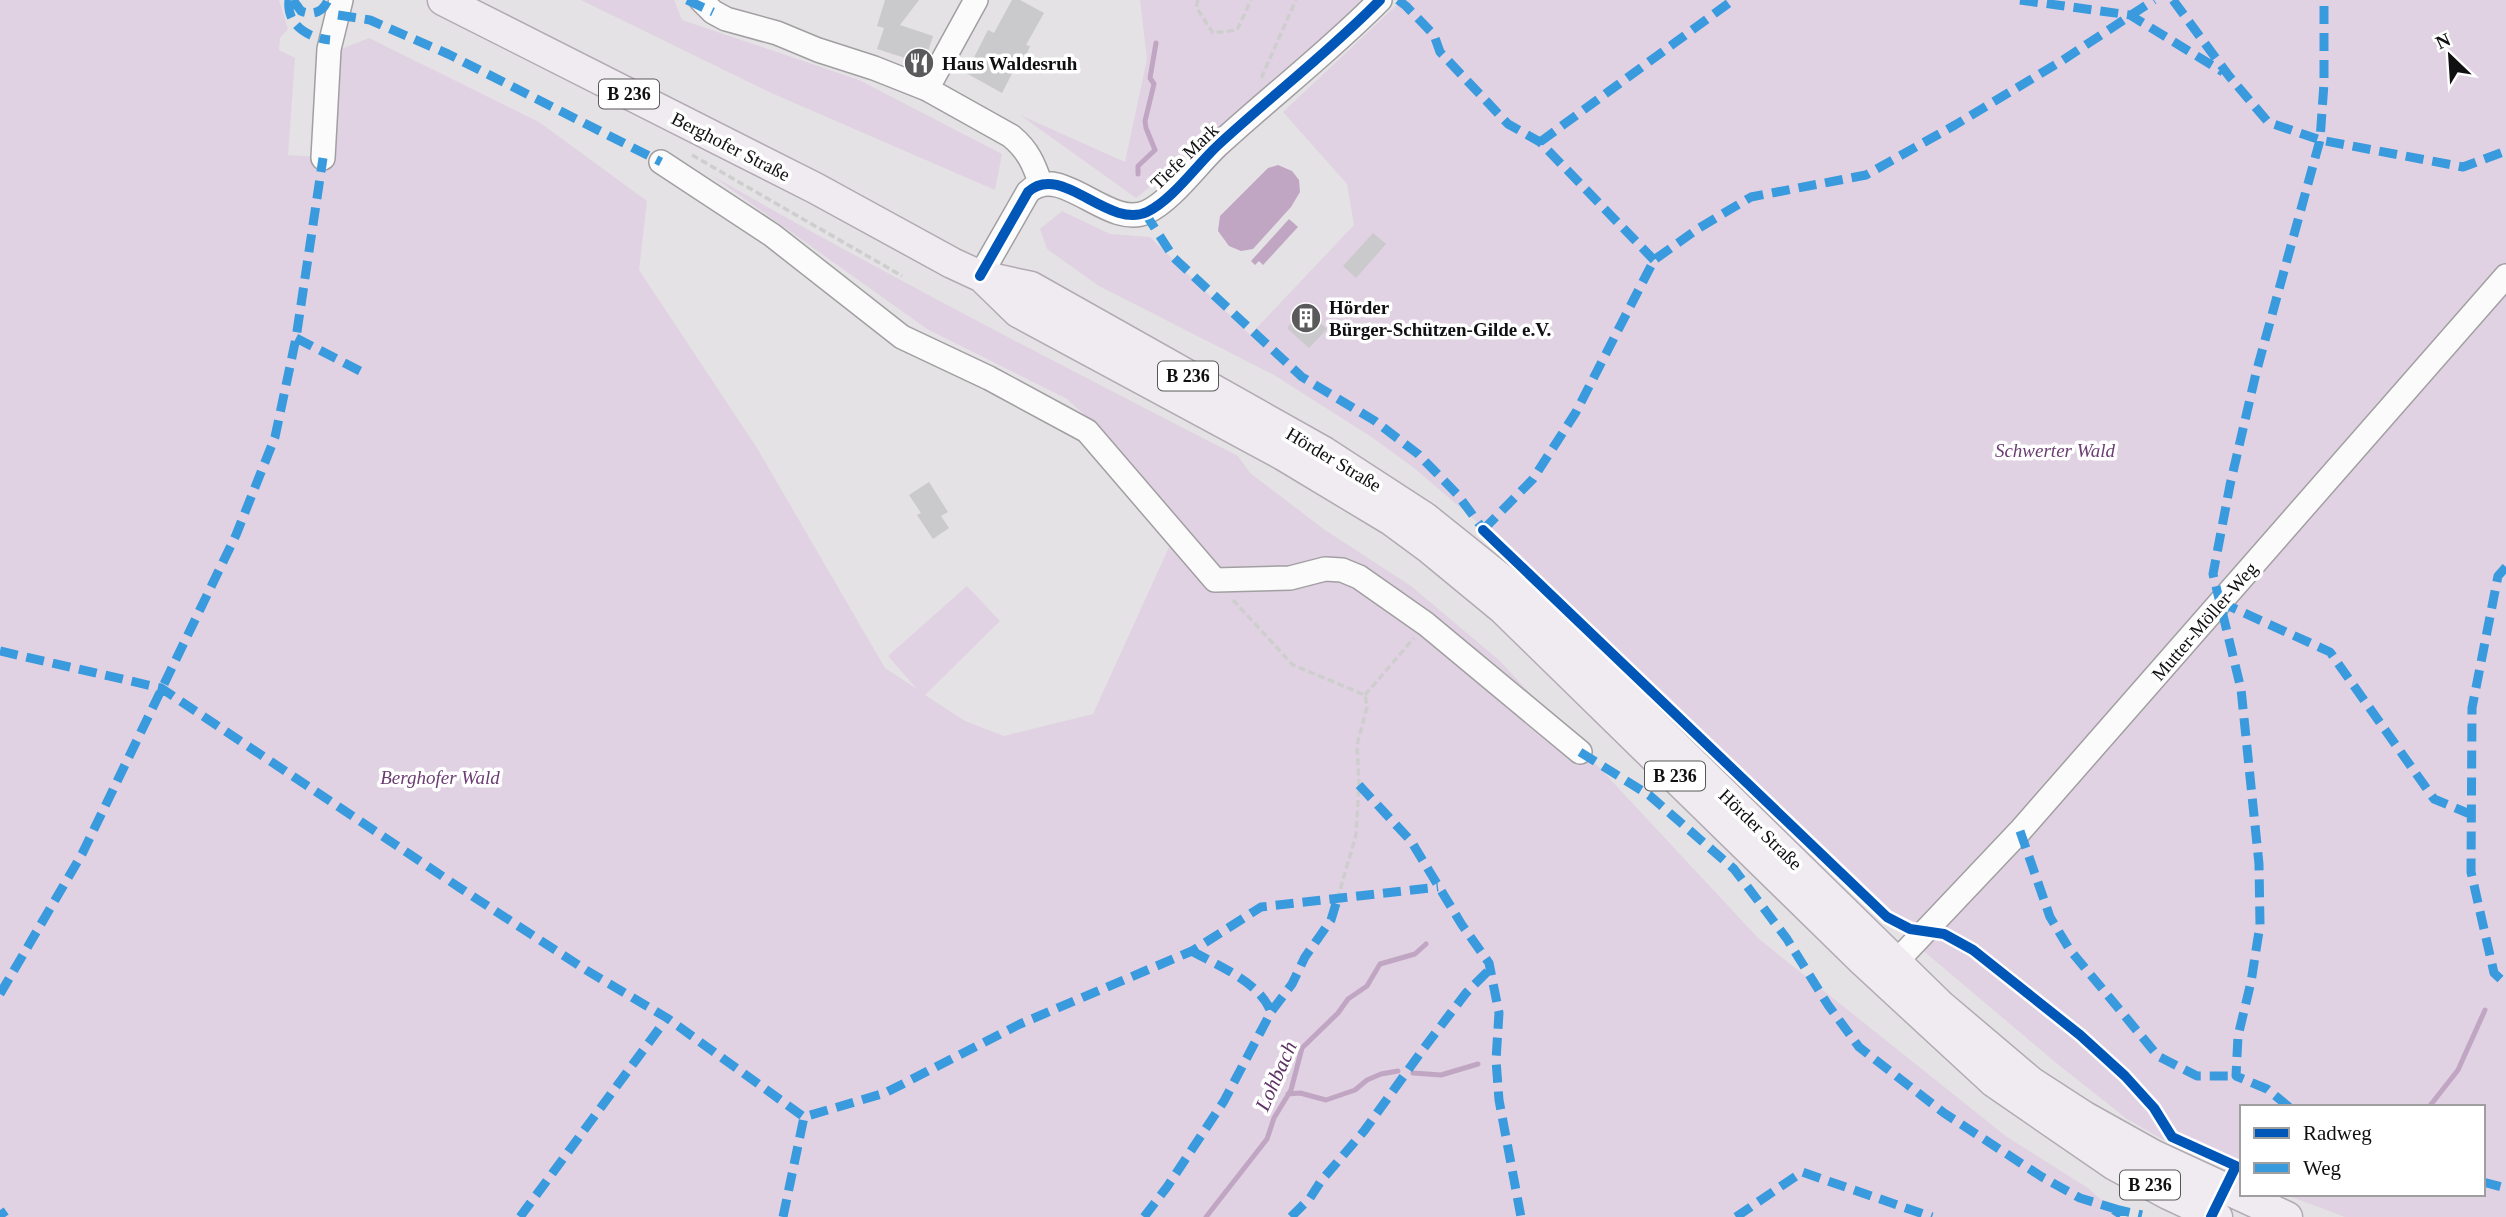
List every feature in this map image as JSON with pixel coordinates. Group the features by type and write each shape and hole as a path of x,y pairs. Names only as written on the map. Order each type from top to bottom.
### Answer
{"main road":[{"name":"Berghofer Straße","path":"443,0 815,188 981,276 1031,287 1124,341 1248,423"},
{"name":"Hörder Straße","path":"1248,423 1377,485 1424,517 1487,566 1519,593 1940,1005 2031,1082 2085,1118 2240,1195"},
{"name":"Hörder Straße","path":"1248,423 1391,520 1494,601 1863,961 1994,1082 2113,1164 2217,1217"},
{"name":"Hörder Straße","path":"2242,1196 2287,1217"}],"street":[{"path":"323,158 329,49 341,0"},
{"path":"701,0 713,12 726,19 777,33 927,89 1011,136 1023,146 1032,159 1041,185 1028,192 981,276"},
{"path":"927,89 976,0"},
{"name":"Tiefe Mark","path":"1041,185 1051,183 1064,187 1125,215 1145,213 1158,205 1215,148 1380,0"},
{"path":"660,162 772,235 902,337 989,378 1087,431 1215,580 1290,578 1325,569 1342,570 1359,577 1426,624 1580,752"},
{"name":"Mutter-Möller-Weg","path":"1897,961 2020,831 2506,276"}],"path":[{"path":"1198,0 1196,7 1213,33 1237,30 1251,0"},
{"path":"1276,93 1262,76 1296,0"},
{"path":"682,149 902,276"},
{"path":"1215,580 1293,665 1365,695"},
{"path":"1365,695 1426,624"},
{"path":"1338,897 1356,835 1359,785 1357,746 1367,707 1365,695"}],"green space":[{"name":"Berghofer Wald","path":"0,0 279,0 288,29 280,38 279,50 295,58 288,155 331,158 339,50 369,38 539,122 647,201 639,270 757,448 885,668 917,689 888,656 967,586 1000,621 925,695 965,721 1004,736 1093,714 1180,523 1108,436 1067,399 927,329 711,175 907,283 1238,456 1250,473 1325,530 1411,586 1500,661 1759,939 2007,1137 2088,1188 2120,1217 0,1217"},
{"path":"581,0 674,0 682,20 859,80 1002,154 995,190 769,92"},
{"path":"1140,0 1363,0 1350,16 1255,101 1136,198 1020,115 1125,162 1147,59"},
{"name":"Schwerter Wald","path":"1402,0 2506,0 2506,1217 2345,1217 2288,1196 2485,1196 2485,1105 2240,1105 2240,1176 2169,1143 2127,1119 1907,937 1644,677 1504,545 1414,468 1373,438 1274,375 1099,286 1047,249 1040,229 1062,211 1110,234 1150,237 1250,335 1354,225 1347,184 1283,112"}],"shaded area":[{"path":"1278,165 1292,171 1299,180 1300,192 1291,207 1253,249 1241,251 1229,246 1218,231 1220,216 1268,168"},
{"path":"1289,219 1298,227 1263,265 1259,261 1255,265 1251,261"}],"building":[{"path":"885,0 919,0 900,25 933,36 924,64 877,49 884,28 877,26"},
{"path":"1012,0 1020,0 1044,13 1026,45 1030,46 1024,60 1020,58 1002,93 966,73 988,30 994,33"},
{"path":"1373,233 1386,244 1356,278 1343,266"},
{"name":"Hörder Bürger-Schützen-Gilde e.V.","path":"1304,308 1327,329 1309,348 1287,328"},
{"path":"929,482 948,512 941,516 949,528 933,539 917,515 921,513 909,495"}],"waterway":[{"path":"1138,174 1138,166 1155,150 1145,121 1154,84 1150,78 1156,43"},
{"name":"Lohbach","path":"1206,1217 1267,1139 1274,1118 1291,1090 1302,1048 1338,1013 1348,999 1367,986 1380,964 1415,954 1426,944"},
{"path":"2431,1105 2458,1070 2485,1010"},
{"path":"1413,1073 1441,1075 1478,1064"},
{"path":"1288,1094 1300,1093 1326,1100 1355,1090 1367,1080 1381,1074 1398,1071"}],"marked path":[{"path":"289,0 291,17 300,29 330,40"},
{"path":"293,0 301,11 310,13 320,10 328,0"},
{"path":"687,0 713,12"},
{"path":"1398,0 1434,35 1440,52 1508,124 1540,142 1654,260"},
{"path":"1540,142 1733,0"},
{"path":"2020,0 2130,15 2223,72"},
{"path":"1483,530 1533,479 1576,412 1654,260 1699,228 1751,197 1866,175 2063,60 2154,0"},
{"path":"2173,0 2229,76 2268,122 2320,140 2463,167 2506,151"},
{"path":"2287,1105 2267,1089 2236,1076 2238,1036 2251,982 2260,925 2259,864 2241,689 2213,574 2256,373 2320,140 2324,83 2324,0"},
{"path":"338,15 370,20 448,54 661,162"},
{"path":"0,994 82,854 236,535 275,437 296,338 323,158"},
{"path":"1145,213 1174,258 1302,377 1375,421 1418,454 1457,494 1486,533"},
{"path":"296,338 364,373"},
{"path":"2506,567 2498,576 2472,708 2471,872 2494,973 2506,984"},
{"path":"2220,602 2330,652 2434,799 2472,815"},
{"path":"0,651 161,688 460,888 586,970 667,1018 804,1117 885,1093 1020,1024 1192,951 1261,907 1438,887"},
{"path":"1580,752 1649,795 1734,869 1787,939 1828,1005 1859,1047 1944,1113 2042,1177 2080,1198 2119,1210"},
{"path":"1359,785 1411,841 1462,925 1489,963 1499,1013 1496,1060 1499,1100 1521,1217"},
{"path":"2020,831 2050,917 2070,950 2158,1056 2197,1076 2236,1076"},
{"path":"1144,1217 1224,1101 1271,1012 1292,984 1305,957 1331,920 1338,897"},
{"path":"1192,951 1248,983 1266,1001 1271,1012"},
{"path":"1291,1217 1310,1198 1321,1181 1364,1131 1466,993 1490,969"},
{"path":"520,1217 667,1018"},
{"path":"783,1217 804,1117"},
{"path":"1736,1217 1802,1172 1932,1217"},
{"path":"2485,1183 2506,1188"},
{"path":"0,1210 5,1217"},
{"path":"2115,1216 2119,1210 2142,1215"}],"cycle path":[{"path":"980,276 1028,192 1041,185 1070,189 1117,212 1132,215 1156,207 1175,191 1217,146 1380,0"},
{"path":"1483,530 1887,917 1910,929 1944,934 1973,950 2080,1035 2125,1076 2154,1108 2172,1137 2236,1166 2211,1217"}],"place":[{"name":"Haus Waldesruh","path":"919,63"},
{"name":"Hörder Bürger-Schützen-Gilde e.V.","path":"1306,318"}]}
